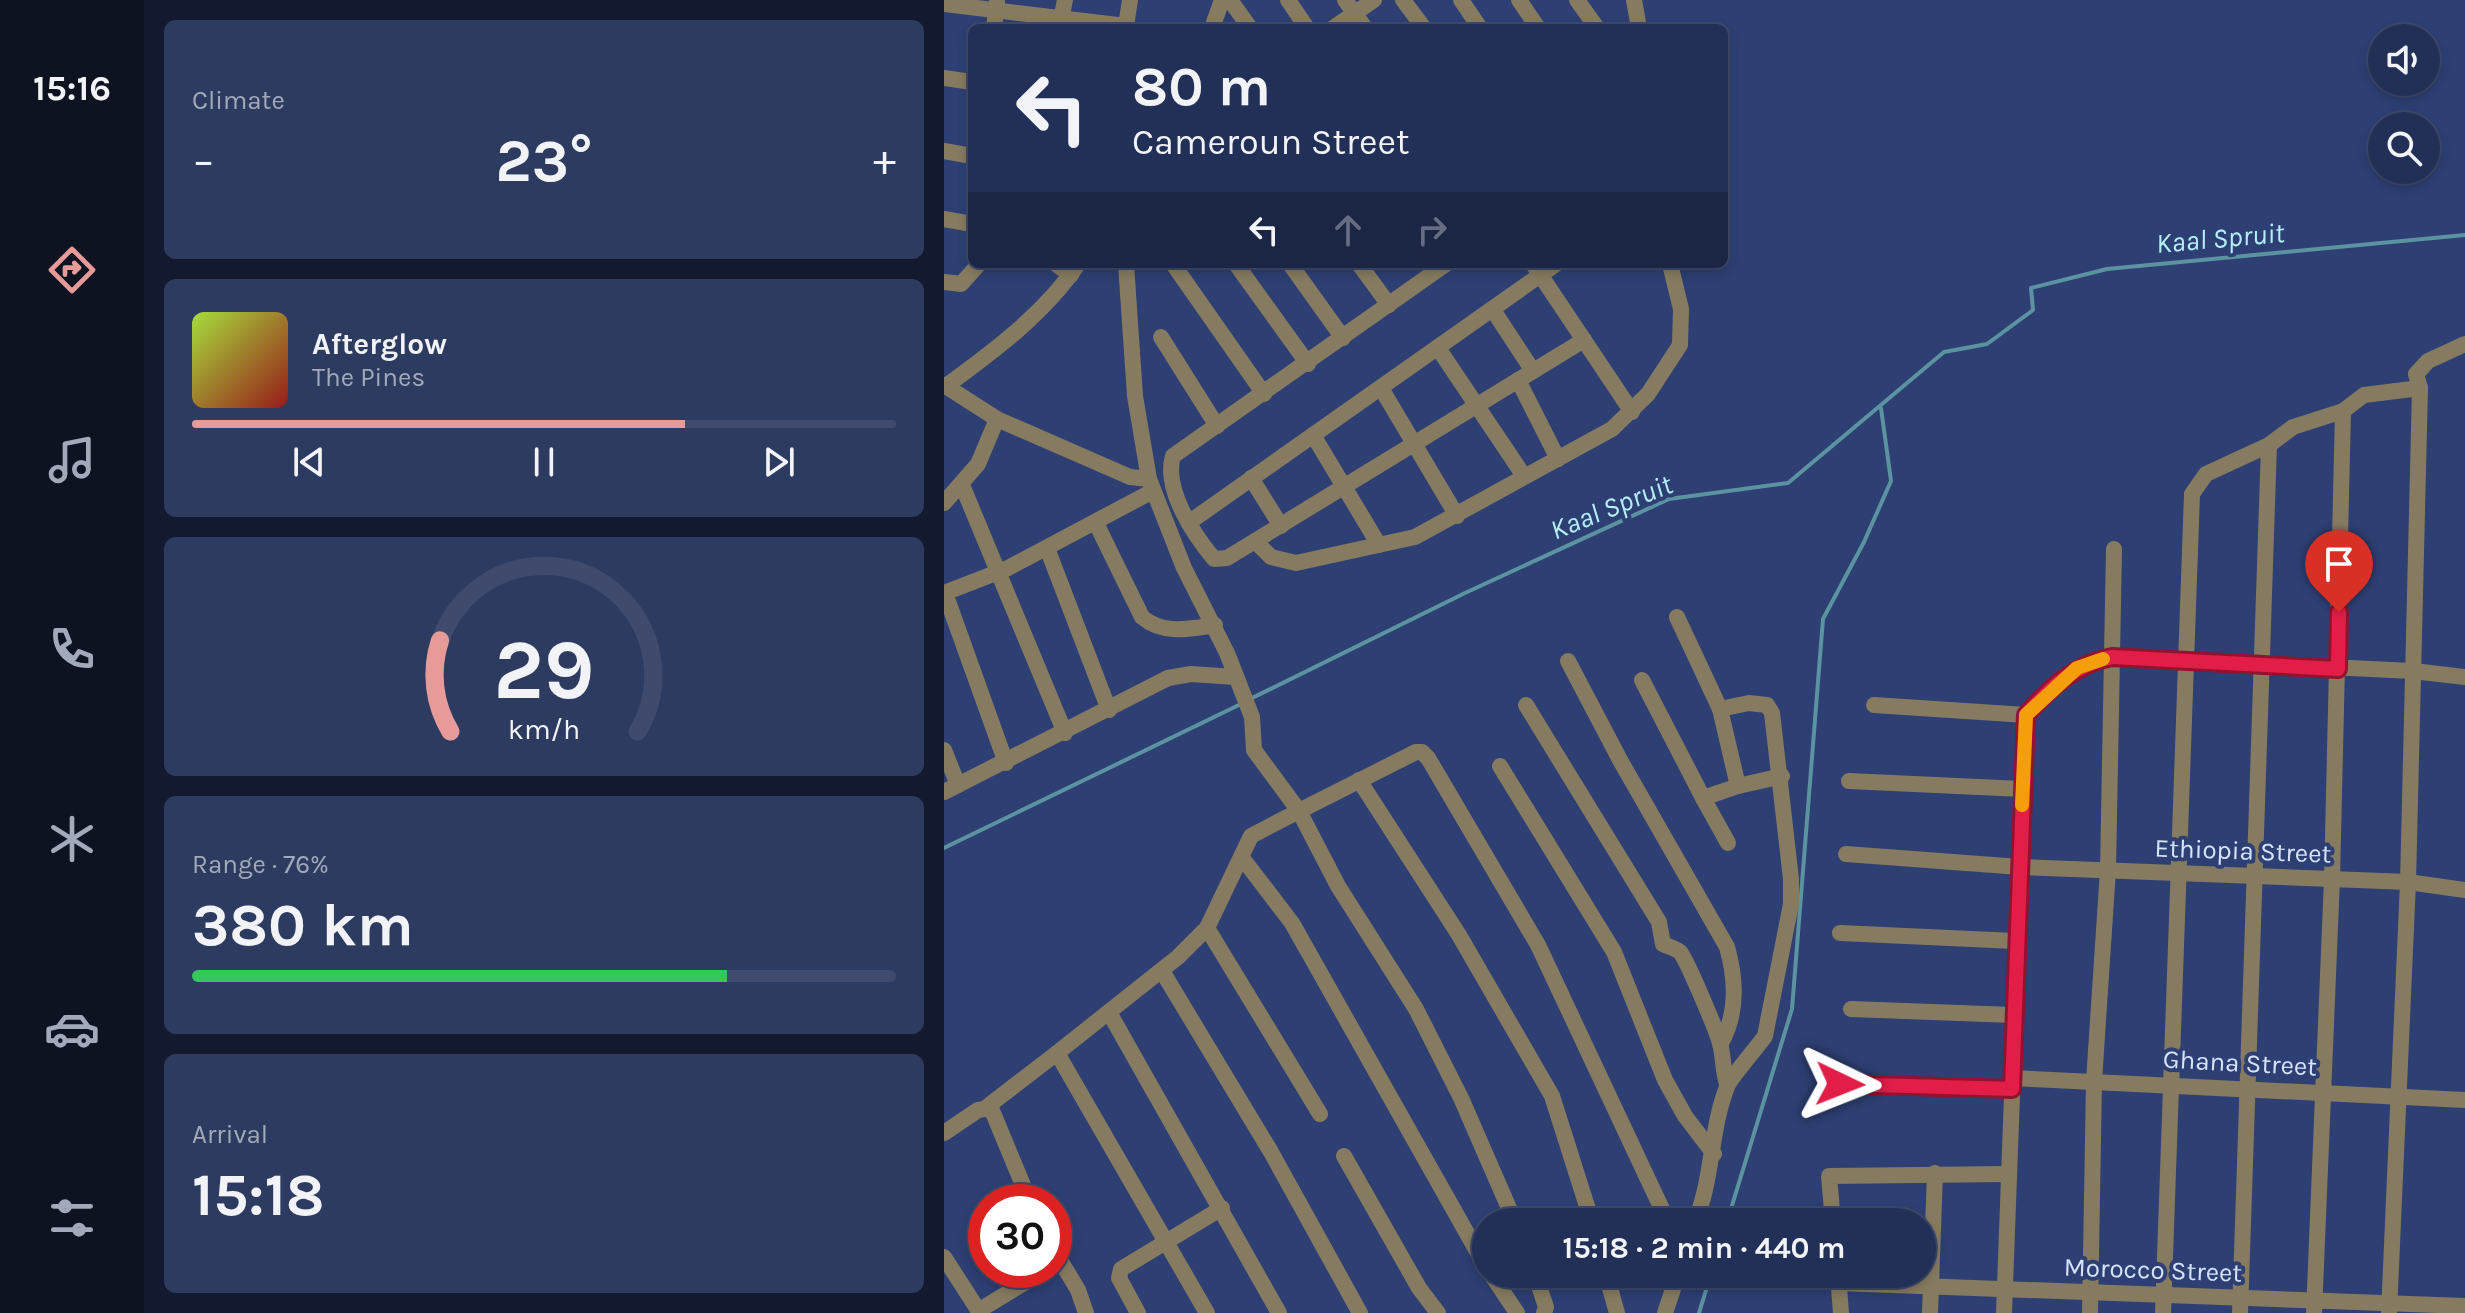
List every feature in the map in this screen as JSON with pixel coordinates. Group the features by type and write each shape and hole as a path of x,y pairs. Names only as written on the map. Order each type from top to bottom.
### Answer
{"street":[{"path":"1061,20 1065,0"},
{"path":"1130,0 1132,24"},
{"path":"1213,24 1222,0"},
{"path":"1230,0 1247,24"},
{"path":"1288,0 1304,24"},
{"path":"1336,24 1350,7 1374,0"},
{"path":"1403,0 1421,24"},
{"path":"1461,0 1477,24"},
{"path":"1519,0 1535,24"},
{"path":"1577,0 1594,24"},
{"path":"1634,0 1638,24"},
{"path":"944,4 997,5 1061,20 1102,24"},
{"path":"1350,7 1362,24"},
{"path":"944,78 968,81"},
{"path":"944,151 968,155"},
{"path":"944,219 968,223"},
{"path":"944,282 961,284 975,268"},
{"path":"1126,268 1135,396 1151,485 1184,568 1215,625 1252,717 1254,750 1299,811 1338,886 1416,1009 1461,1098 1509,1208"},
{"path":"1176,268 1264,394"},
{"path":"1239,268 1308,364"},
{"path":"1293,268 1343,338"},
{"path":"1362,268 1389,305"},
{"path":"1255,541 1271,557 1296,563 1415,537 1612,429 1632,412 1661,377 1680,345 1681,309 1671,268"},
{"path":"1074,270 997,347 945,386 997,419 1151,485"},
{"path":"1427,270 1389,305 1172,460 1173,487 1217,561 1281,526 1584,340"},
{"path":"1191,521 1493,310 1537,270 1632,412"},
{"path":"1493,310 1526,376 1558,459"},
{"path":"1161,337 1217,426"},
{"path":"2389,1308 2408,882 2420,388 2416,374 2422,365 2465,344"},
{"path":"1438,348 1524,476"},
{"path":"1381,388 1457,516"},
{"path":"2164,1304 2181,872 2185,660 2195,487 2206,474 2226,462 2269,445 2293,427 2343,411 2364,395 2420,388"},
{"path":"2314,1306 2332,879 2343,411"},
{"path":"997,419 978,464 951,491 998,572 1065,733"},
{"path":"1313,435 1379,545"},
{"path":"2240,1306 2269,445"},
{"path":"1251,478 1281,526"},
{"path":"1006,763 944,593 998,572 1096,523 1151,485"},
{"path":"1096,523 1142,617 1169,629 1215,625"},
{"path":"1047,548 1109,710"},
{"path":"2090,1313 2094,1081 2108,870 2114,549"},
{"path":"1677,617 1720,709 1738,786"},
{"path":"2004,1313 2015,941 2026,715 2062,680 2092,661 2112,657 2413,671 2465,677"},
{"path":"1568,661 1727,947 1735,975 1732,1010 1721,1043 1722,1068 1727,1084 1714,1154 1699,1208"},
{"path":"944,750 951,789 1177,675 1236,682"},
{"path":"1642,680 1728,843"},
{"path":"1720,709 1749,703 1767,705 1775,727 1782,776 1791,904 1765,1036 1754,1055 1727,1084"},
{"path":"1526,705 1659,922 1663,944 1676,949 1687,961 1690,975 1721,1043"},
{"path":"1874,705 2026,715"},
{"path":"944,1133 988,1106 1110,1014 1207,928 1243,859 1251,836 1416,752 1422,752 1538,945 1661,1208"},
{"path":"1500,766 1614,952 1665,1080 1685,1116 1714,1154"},
{"path":"1703,798 1782,776"},
{"path":"1359,780 1459,935 1552,1096 1588,1208"},
{"path":"1849,781 2022,789"},
{"name":"Ethiopia Street","path":"1846,854 2020,867 2408,882 2465,890"},
{"path":"1243,859 1292,923 1472,1242"},
{"path":"1207,928 1320,1114"},
{"path":"1840,933 2015,941"},
{"path":"1162,971 1271,1152 1360,1313"},
{"path":"1851,1009 2013,1015"},
{"path":"1110,1014 1279,1313"},
{"path":"1057,1053 1207,1313"},
{"name":"Ghana Street","path":"1840,1084 2094,1081 2322,1090 2465,1100"},
{"path":"988,1106 1001,1125 1023,1184"},
{"path":"1344,1156 1419,1288 1438,1313"},
{"path":"1934,1208 1935,1173"},
{"path":"1832,1208 1829,1176 2007,1174"},
{"path":"1138,1313 1119,1273 1126,1264 1222,1208"},
{"path":"945,1260 979,1312 1014,1288"},
{"path":"1072,1283 1078,1290 1086,1313"},
{"name":"Morocco Street","path":"1936,1286 2091,1292 2164,1304 2389,1308 2465,1306"},
{"path":"1500,1288 1517,1313"},
{"path":"1540,1288 1546,1307 1544,1313"},
{"path":"1610,1288 1617,1313"},
{"path":"1665,1313 1673,1288"},
{"path":"1839,1288 1841,1313"},
{"path":"1930,1313 1931,1288"}],"waterway":[{"name":"Kaal Spruit","path":"1248,700 1465,593 1669,499 1788,483 1944,352 1987,344 2033,310 2031,288 2107,269 2465,235"},
{"path":"1731,1208 1792,1009 1823,619 1864,542 1891,481 1881,408"},
{"name":"Kaal Spruit","path":"944,848 1241,704"},
{"path":"1699,1313 1707,1288"}],"slow traffic":[{"path":"2022,805 2026,715 2045,694 2077,668 2103,659"}],"route":[{"path":"1840,1084 2012,1089 2015,941 2026,715 2045,694 2077,668 2112,657 2338,669 2339,612"}]}
